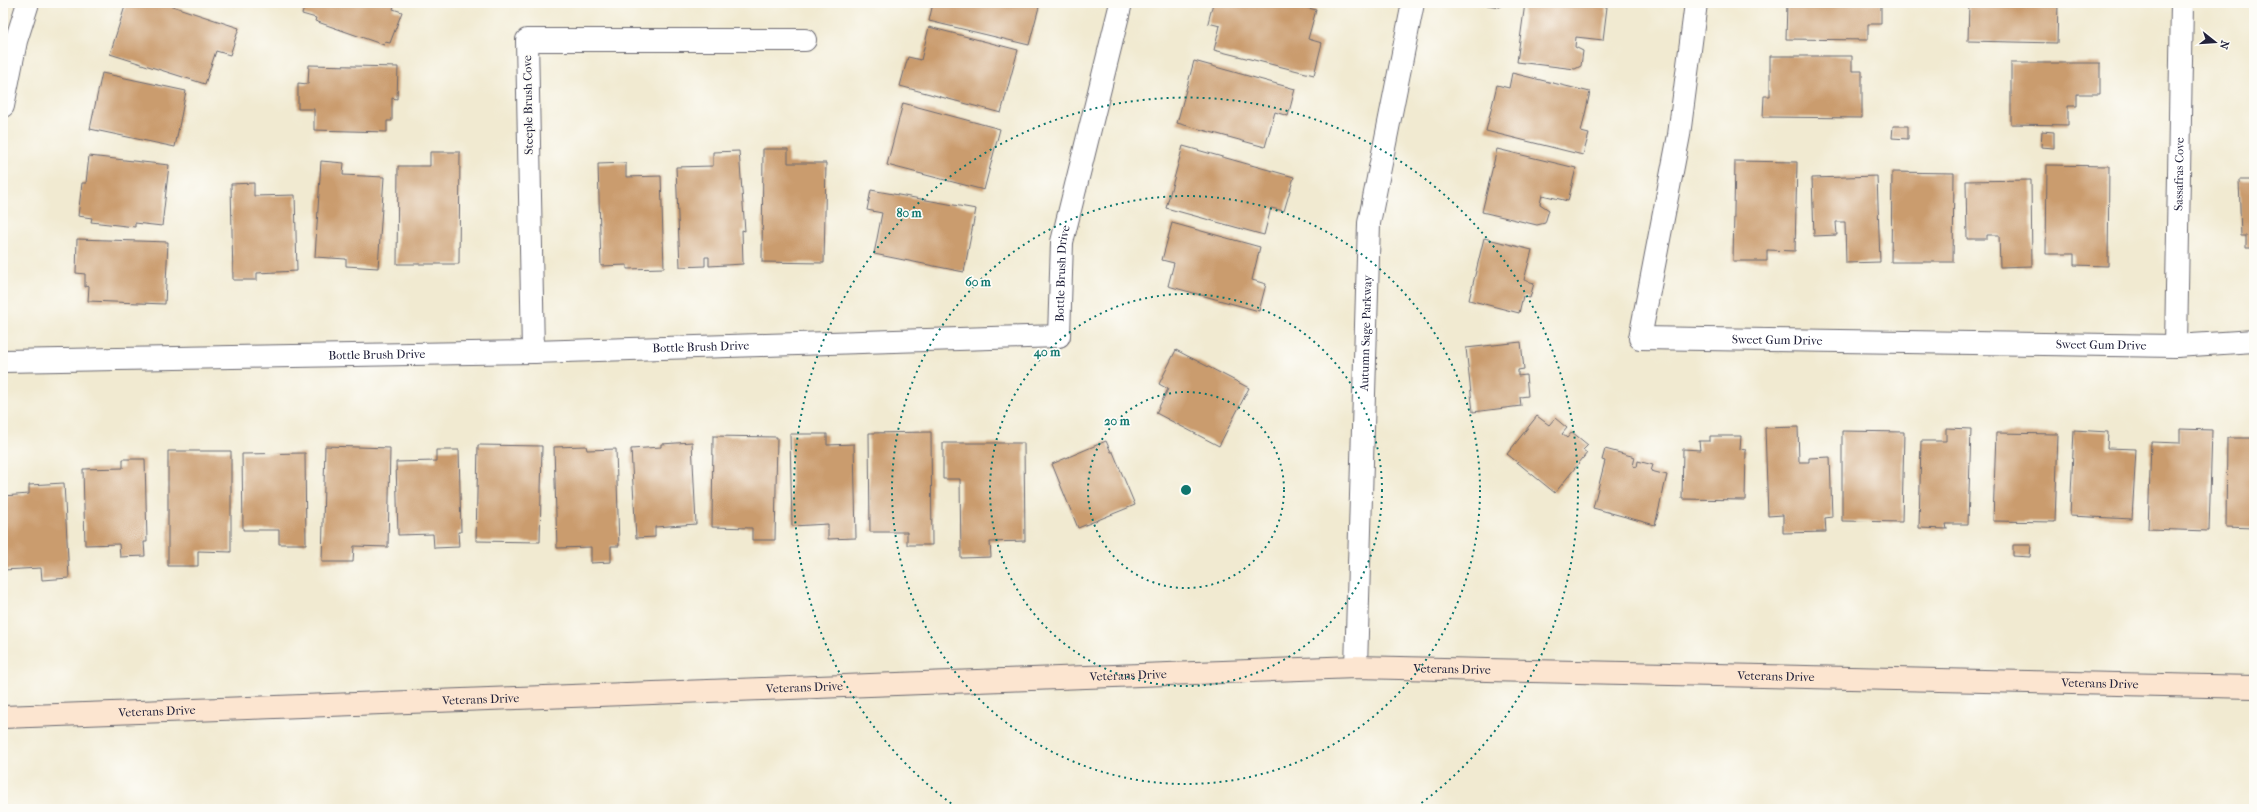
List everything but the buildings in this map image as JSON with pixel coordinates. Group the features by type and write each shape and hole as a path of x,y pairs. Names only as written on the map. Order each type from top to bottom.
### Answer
{"main road":[{"name":"Veterans Drive","path":"3,717 1356,667 2254,687"}],"street":[{"path":"3,106 16,41 28,3"},
{"name":"Bottle Brush Drive","path":"3,361 533,352 1058,336 1062,242 1121,3"},
{"name":"Autumn Sage Parkway","path":"1356,667 1369,223 1413,3"},
{"name":"Sweet Gum Drive","path":"1696,3 1679,135 1640,338 2176,346 2254,342"},
{"name":"Sassafras Cove","path":"2176,346 2182,3"},
{"name":"Steeple Brush Cove","path":"533,352 527,40 805,40"}]}
